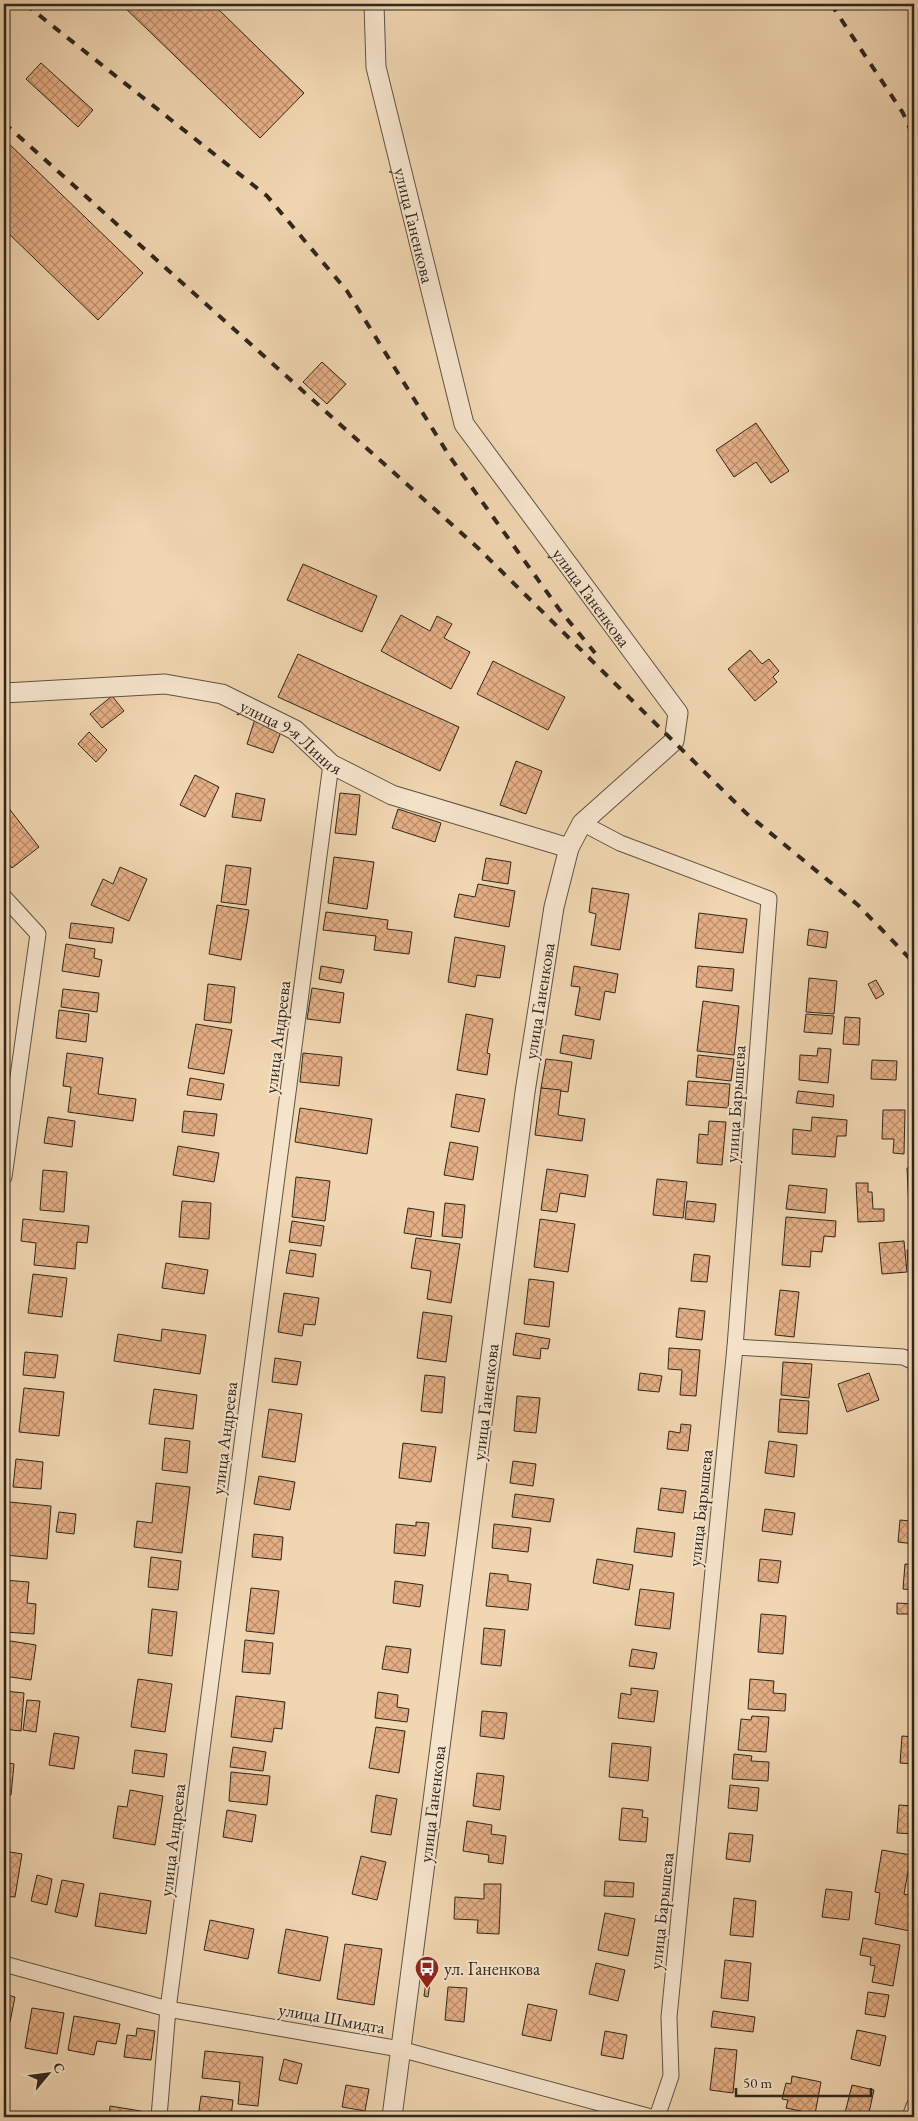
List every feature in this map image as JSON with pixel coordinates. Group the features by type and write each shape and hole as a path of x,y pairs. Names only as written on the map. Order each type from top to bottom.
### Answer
{"street":[{"name":"улица Ганенкова","path":"374,4 376,67 464,424 678,713 674,740 582,824 569,848 554,907 525,1092 392,2117"},
{"name":"улица 9-я Линия","path":"4,694 165,684 222,694 295,730 331,764 392,795 569,848"},
{"name":"улица Андреева","path":"159,2117 168,2009 331,764"},
{"name":"улица Барышева","path":"582,824 620,843 769,899 735,1347 669,2017 670,2076 657,2117"},
{"path":"4,897 38,934 4,1177"},
{"path":"735,1347 903,1357 914,1362"},
{"name":"улица Шмидта","path":"4,1964 168,2009 400,2049 651,2117"},
{"path":"910,2117 914,2106"}],"building":[{"path":"121,4 213,4 304,93 260,138"},
{"path":"41,63 93,110 78,127 26,79"},
{"path":"4,139 143,273 98,320 4,229"},
{"path":"322,362 346,384 327,404 303,382"},
{"path":"756,423 789,471 771,483 756,462 734,477 716,450"},
{"path":"303,564 377,596 362,632 287,600"},
{"path":"401,615 430,631 437,616 452,624 444,638 470,652 451,689 381,651"},
{"path":"750,650 762,664 769,659 779,671 773,677 777,682 755,701 728,669"},
{"path":"298,654 459,727 440,771 278,697"},
{"path":"493,661 565,697 548,730 477,694"},
{"path":"112,696 124,711 102,728 90,714"},
{"path":"255,719 282,729 273,753 247,744"},
{"path":"89,732 107,750 96,762 78,744"},
{"path":"516,761 542,771 526,814 500,805"},
{"path":"195,775 219,787 205,817 180,805"},
{"path":"236,793 265,799 261,821 232,817"},
{"path":"340,793 360,795 356,835 335,833"},
{"path":"4,802 39,847 12,868 4,857"},
{"path":"398,809 441,823 435,842 392,828"},
{"path":"334,857 374,862 367,909 328,903"},
{"path":"486,858 511,862 508,884 482,880"},
{"path":"226,865 251,868 246,905 221,902"},
{"path":"120,867 147,879 129,921 91,905 103,879 113,884"},
{"path":"478,884 515,891 509,927 454,917 459,894 475,897"},
{"path":"592,888 629,894 620,950 591,945 596,914 589,912"},
{"path":"217,905 249,910 241,960 209,954"},
{"path":"326,912 388,920 387,929 412,932 409,954 374,950 376,936 323,930"},
{"path":"699,913 747,919 743,953 695,948"},
{"path":"71,923 114,928 112,943 69,938"},
{"path":"809,929 828,932 826,948 807,945"},
{"path":"455,937 505,946 500,978 477,975 475,987 448,982"},
{"path":"66,944 95,949 94,958 102,960 99,977 62,971"},
{"path":"321,966 344,970 341,983 319,979"},
{"path":"574,966 618,974 615,993 605,991 600,1020 575,1015 580,987 571,986"},
{"path":"698,966 734,969 732,991 696,987"},
{"path":"809,978 837,981 834,1014 806,1012"},
{"path":"876,980 884,994 876,999 868,984"},
{"path":"208,984 235,987 231,1023 204,1020"},
{"path":"312,988 344,993 340,1023 307,1019"},
{"path":"63,989 99,993 97,1012 61,1007"},
{"path":"703,1001 739,1006 734,1055 697,1051"},
{"path":"59,1010 89,1014 86,1042 56,1038"},
{"path":"466,1014 493,1019 487,1053 490,1054 487,1075 457,1070"},
{"path":"806,1014 834,1016 832,1034 804,1032"},
{"path":"845,1017 860,1018 859,1045 843,1044"},
{"path":"196,1024 232,1030 224,1074 188,1068"},
{"path":"563,1035 594,1040 591,1059 560,1053"},
{"path":"818,1048 831,1049 828,1083 799,1080 800,1055 817,1056"},
{"path":"67,1053 103,1058 98,1094 136,1099 133,1121 68,1112 71,1087 63,1086"},
{"path":"303,1053 342,1057 339,1086 300,1082"},
{"path":"698,1055 734,1059 731,1081 696,1077"},
{"path":"546,1059 572,1062 568,1092 541,1088"},
{"path":"872,1060 897,1061 896,1080 871,1079"},
{"path":"190,1078 224,1084 221,1100 187,1095"},
{"path":"688,1081 730,1084 728,1108 686,1105"},
{"path":"541,1088 561,1090 558,1115 585,1119 582,1141 535,1135"},
{"path":"798,1091 834,1095 833,1107 796,1103"},
{"path":"456,1094 485,1099 479,1132 451,1127"},
{"path":"300,1108 372,1119 367,1154 295,1142"},
{"path":"883,1110 905,1110 904,1154 893,1153 894,1139 882,1139"},
{"path":"184,1111 217,1114 214,1136 182,1132"},
{"path":"48,1117 75,1121 72,1147 44,1143"},
{"path":"812,1117 847,1120 846,1136 837,1136 835,1157 792,1154 793,1129 811,1131"},
{"path":"709,1121 726,1122 722,1165 697,1163 699,1134 708,1135"},
{"path":"450,1142 478,1147 473,1180 444,1175"},
{"path":"178,1146 219,1153 214,1182 173,1175"},
{"path":"914,1167 914,1209 909,1209 907,1168"},
{"path":"547,1169 588,1175 585,1197 560,1193 557,1212 541,1210"},
{"path":"43,1170 67,1172 64,1212 40,1210"},
{"path":"296,1177 330,1181 325,1221 292,1217"},
{"path":"657,1179 687,1182 683,1218 653,1215"},
{"path":"856,1183 868,1183 868,1192 872,1192 873,1209 884,1209 884,1221 858,1222"},
{"path":"789,1185 827,1189 825,1213 786,1209"},
{"path":"182,1201 211,1203 209,1239 179,1237"},
{"path":"687,1201 716,1204 714,1222 685,1219"},
{"path":"445,1203 465,1205 462,1238 442,1236"},
{"path":"408,1208 434,1212 431,1237 404,1233"},
{"path":"786,1217 836,1221 835,1237 824,1236 822,1252 811,1251 810,1267 782,1265"},
{"path":"23,1219 89,1226 87,1243 77,1242 75,1269 34,1265 36,1243 21,1241"},
{"path":"540,1219 575,1224 568,1272 534,1267"},
{"path":"292,1221 324,1226 321,1246 289,1242"},
{"path":"416,1238 460,1244 451,1303 427,1299 431,1271 411,1268"},
{"path":"904,1241 907,1272 882,1274 879,1243"},
{"path":"914,1249 914,1336 913,1336 907,1250"},
{"path":"290,1250 316,1254 313,1277 286,1273"},
{"path":"694,1254 710,1256 707,1282 691,1281"},
{"path":"166,1263 208,1270 204,1294 162,1288"},
{"path":"33,1274 67,1278 62,1317 28,1313"},
{"path":"529,1279 554,1282 549,1327 524,1324"},
{"path":"780,1290 799,1292 794,1337 775,1335"},
{"path":"284,1293 319,1298 315,1325 304,1324 302,1336 278,1332"},
{"path":"679,1308 705,1311 702,1340 676,1337"},
{"path":"423,1312 452,1316 446,1362 417,1358"},
{"path":"162,1329 206,1335 200,1374 114,1361 118,1334 161,1341"},
{"path":"516,1333 550,1339 548,1349 541,1348 540,1359 513,1355"},
{"path":"669,1348 700,1350 696,1396 680,1395 682,1370 668,1369"},
{"path":"25,1352 58,1355 55,1378 23,1375"},
{"path":"275,1358 301,1362 297,1385 272,1382"},
{"path":"783,1362 812,1364 809,1398 781,1395"},
{"path":"640,1373 662,1376 659,1392 638,1390"},
{"path":"869,1373 879,1400 847,1412 838,1384"},
{"path":"425,1375 445,1377 442,1413 421,1411"},
{"path":"24,1388 64,1392 59,1436 19,1432"},
{"path":"154,1389 197,1395 193,1429 149,1424"},
{"path":"517,1396 540,1398 536,1433 514,1431"},
{"path":"780,1399 809,1401 807,1434 778,1432"},
{"path":"269,1409 302,1414 295,1462 262,1457"},
{"path":"911,1409 914,1409 914,1425 911,1425"},
{"path":"681,1424 691,1425 688,1451 667,1449 669,1431 680,1433"},
{"path":"165,1438 190,1441 187,1473 162,1470"},
{"path":"769,1441 797,1445 794,1477 765,1473"},
{"path":"403,1443 436,1447 431,1482 399,1478"},
{"path":"16,1459 43,1462 41,1489 13,1487"},
{"path":"513,1461 536,1464 533,1486 510,1483"},
{"path":"259,1476 295,1482 290,1510 254,1504"},
{"path":"156,1483 190,1487 182,1553 134,1547 137,1521 152,1523"},
{"path":"661,1488 686,1491 683,1513 658,1510"},
{"path":"913,1491 914,1544 898,1542 900,1520 910,1521"},
{"path":"515,1494 554,1499 550,1522 512,1517"},
{"path":"9,1502 51,1506 47,1559 5,1555"},
{"path":"765,1509 795,1513 792,1535 762,1531"},
{"path":"59,1512 76,1514 74,1534 56,1532"},
{"path":"416,1522 429,1523 425,1556 394,1553 396,1524 416,1526"},
{"path":"494,1524 531,1528 528,1552 492,1548"},
{"path":"637,1528 675,1533 672,1557 634,1552"},
{"path":"254,1534 283,1537 281,1560 252,1557"},
{"path":"151,1557 181,1561 178,1590 148,1587"},
{"path":"597,1559 633,1565 629,1590 593,1583"},
{"path":"760,1559 781,1561 778,1583 758,1581"},
{"path":"905,1564 914,1565 914,1590 903,1589"},
{"path":"490,1573 508,1575 508,1581 531,1584 528,1610 486,1606"},
{"path":"4,1580 29,1582 27,1603 36,1604 34,1634 4,1632"},
{"path":"395,1581 423,1585 420,1607 393,1603"},
{"path":"251,1588 279,1591 274,1634 246,1631"},
{"path":"640,1589 674,1593 670,1629 635,1625"},
{"path":"897,1603 914,1604 914,1614 897,1614"},
{"path":"152,1609 177,1612 172,1656 148,1653"},
{"path":"761,1614 786,1616 783,1654 758,1652"},
{"path":"910,1627 914,1627 914,1651 909,1651"},
{"path":"484,1628 505,1630 501,1666 481,1664"},
{"path":"4,1640 36,1645 31,1680 4,1676"},
{"path":"245,1640 273,1643 270,1674 242,1672"},
{"path":"386,1646 411,1649 408,1673 382,1669"},
{"path":"632,1649 657,1653 654,1669 629,1666"},
{"path":"138,1679 172,1684 165,1732 131,1727"},
{"path":"750,1679 774,1681 773,1693 786,1694 785,1711 748,1709"},
{"path":"631,1688 658,1691 654,1722 618,1718 621,1693 631,1695"},
{"path":"4,1691 24,1693 21,1731 4,1729"},
{"path":"378,1692 398,1695 397,1707 409,1709 407,1722 375,1718"},
{"path":"236,1696 285,1702 282,1729 274,1728 272,1742 231,1737"},
{"path":"27,1700 40,1701 36,1732 23,1730"},
{"path":"482,1711 507,1713 504,1739 480,1736"},
{"path":"752,1716 769,1717 766,1752 738,1750 741,1719 751,1720"},
{"path":"376,1727 405,1731 399,1773 369,1768"},
{"path":"54,1733 79,1737 74,1769 49,1765"},
{"path":"902,1736 914,1737 914,1764 900,1763"},
{"path":"612,1743 651,1747 648,1781 609,1777"},
{"path":"233,1747 266,1752 263,1771 230,1767"},
{"path":"135,1750 167,1754 164,1777 132,1773"},
{"path":"734,1754 752,1756 751,1761 769,1762 768,1781 732,1779"},
{"path":"4,1762 14,1764 11,1795 4,1794"},
{"path":"231,1772 270,1776 267,1805 229,1801"},
{"path":"477,1773 504,1776 500,1810 473,1806"},
{"path":"730,1785 759,1788 757,1811 728,1808"},
{"path":"130,1790 163,1796 155,1845 113,1838 118,1806 127,1807"},
{"path":"376,1795 397,1799 391,1835 371,1832"},
{"path":"899,1805 914,1806 914,1834 897,1833"},
{"path":"622,1808 643,1810 642,1817 648,1818 646,1842 619,1840"},
{"path":"227,1810 256,1815 252,1842 223,1837"},
{"path":"467,1821 492,1825 491,1834 506,1836 503,1864 488,1862 489,1855 463,1851"},
{"path":"729,1833 753,1835 750,1862 726,1859"},
{"path":"882,1850 911,1855 904,1894 914,1896 910,1931 875,1924 880,1893 875,1892"},
{"path":"4,1851 22,1854 15,1897 4,1896"},
{"path":"361,1856 386,1862 377,1900 352,1894"},
{"path":"37,1875 52,1879 47,1905 31,1901"},
{"path":"62,1880 84,1884 77,1917 55,1912"},
{"path":"605,1881 634,1883 633,1897 604,1896"},
{"path":"484,1884 501,1884 499,1934 477,1933 478,1920 454,1919 455,1897 484,1899"},
{"path":"826,1889 852,1892 849,1920 822,1917"},
{"path":"100,1893 151,1901 146,1934 95,1926"},
{"path":"734,1898 756,1901 753,1937 730,1935"},
{"path":"605,1913 635,1919 628,1956 598,1950"},
{"path":"210,1920 254,1929 248,1959 204,1950"},
{"path":"286,1929 328,1937 320,1981 278,1973"},
{"path":"863,1938 900,1945 893,1986 872,1982 875,1966 870,1965 871,1957 860,1955"},
{"path":"345,1944 382,1949 374,2005 337,1999"},
{"path":"725,1960 751,1963 748,2001 721,1998"},
{"path":"596,1963 625,1970 618,2001 589,1994"},
{"path":"426,1982 430,1983 428,1997 424,1996"},
{"path":"448,1987 467,1988 464,2022 445,2020"},
{"path":"868,1992 889,1995 885,2017 865,2014"},
{"path":"4,1994 15,1997 10,2022 4,2021"},
{"path":"528,2004 557,2010 551,2041 522,2035"},
{"path":"32,2008 64,2013 57,2054 25,2048"},
{"path":"713,2011 755,2017 753,2032 711,2027"},
{"path":"74,2016 120,2024 116,2044 97,2041 94,2055 68,2050"},
{"path":"137,2028 155,2031 151,2060 124,2057 127,2035 136,2036"},
{"path":"857,2030 886,2036 880,2066 851,2059"},
{"path":"605,2031 627,2035 623,2059 601,2055"},
{"path":"715,2048 737,2050 733,2093 710,2090"},
{"path":"205,2051 263,2057 258,2106 238,2104 240,2082 202,2078"},
{"path":"284,2059 302,2064 297,2084 279,2080"},
{"path":"792,2076 821,2082 815,2114 786,2108 788,2100 782,2099 786,2083 791,2084"},
{"path":"346,2085 369,2089 365,2111 342,2107"},
{"path":"852,2085 874,2090 868,2117 845,2113"},
{"path":"201,2096 233,2100 231,2117 198,2117"},
{"path":"110,2106 141,2111 140,2117 109,2117"},
{"path":"869,2111 881,2114 880,2117 868,2117"},
{"path":"438,2113 466,2117 438,2117"}],"railway":[{"path":"25,4 267,196 347,291 450,457 559,609 595,653"},
{"path":"831,4 903,113 914,138"},
{"path":"4,123 478,548 746,813 858,905 914,963"}],"place":[{"name":"ул. Ганенкова","path":"427,1989"}]}
